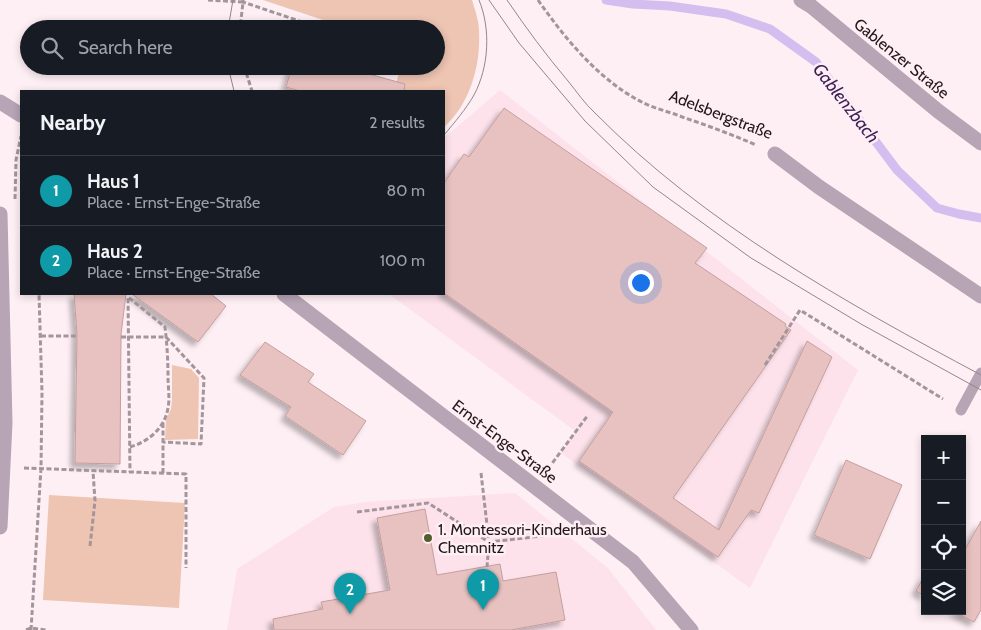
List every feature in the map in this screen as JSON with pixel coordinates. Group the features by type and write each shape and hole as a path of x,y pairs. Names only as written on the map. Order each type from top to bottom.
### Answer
{"street":[{"name":"Gablenzer Straße","path":"801,0 811,6 938,110 981,142"},
{"path":"0,102 20,114"},
{"name":"Adelsbergstraße","path":"775,154 819,187 981,296"},
{"path":"0,214 5,423 0,527"},
{"name":"Ernst-Enge-Straße","path":"285,295 633,562 691,630"}],"lane":[{"path":"961,410 981,373"}],"path":[{"path":"208,0 243,1 297,20"},
{"name":"Adelsbergstraße","path":"538,0 554,22 586,58 611,82 648,105 729,133 775,154"},
{"path":"241,20 243,1"},
{"path":"247,75 252,90"},
{"path":"16,207 16,160 20,140"},
{"path":"31,629 40,468 39,295"},
{"path":"130,447 140,444 155,435 168,409 165,327 128,297 130,472"},
{"path":"765,365 800,310 961,410"},
{"path":"40,336 77,336"},
{"path":"121,337 166,337 204,378 201,444 163,442"},
{"path":"535,486 588,415"},
{"path":"163,421 163,473"},
{"path":"477,442 489,542 487,566"},
{"path":"40,468 186,474 186,568"},
{"path":"90,546 95,501 93,471"},
{"path":"357,512 428,504 489,542 593,531"},
{"path":"26,630 46,630"}],"shaded area":[{"path":"263,0 472,0 478,23 478,57 472,83 461,107 445,126 445,90 394,90 398,75 445,75 445,20 323,20"},
{"path":"500,90 858,370 750,588 561,453 575,431 390,295 445,295 445,137"},
{"path":"172,365 191,369 199,378 198,439 165,440 166,420 171,409 172,400"},
{"name":"1. Montessori-Kinderhaus Chemnitz","path":"515,493 608,568 656,630 227,630 237,569 334,507 365,502"},
{"path":"49,495 185,503 179,608 43,600"}],"building":[{"path":"289,75 372,75 405,84 404,90 296,90 286,87"},
{"path":"504,108 707,248 695,263 786,324 785,326 791,330 673,498 719,530 807,341 832,357 759,513 751,510 718,557 579,461 613,412 445,294 445,182 464,154 469,157"},
{"path":"74,295 126,295 121,334 120,464 75,463 77,333"},
{"path":"133,295 212,295 226,306 198,342"},
{"path":"265,342 314,374 308,382 366,421 343,455 285,416 291,407 240,375"},
{"path":"846,460 902,485 870,559 814,535"},
{"path":"425,509 437,575 500,564 503,581 556,572 565,620 511,630 274,630 273,619 323,609 321,602 390,590 377,518"},
{"path":"981,521 981,610 974,622 961,615 966,615 966,548"},
{"path":"921,582 921,594 916,591"}],"waterway":[{"name":"Gablenzbach","path":"606,0 726,14 770,29 816,62 897,170 937,208 981,218"}],"tram line":[{"path":"230,20 233,0"},
{"path":"445,134 471,100 483,72 487,35 479,0"},
{"path":"489,0 519,43 585,121 653,187 751,258 861,324 981,390"},
{"path":"507,0 544,51 588,106 638,153 682,190 729,225 828,289 878,319 981,375"},
{"path":"230,75 234,90"}],"place":[{"name":"1. Montessori-Kinderhaus Chemnitz","path":"428,538"},
{"name":"Haus 1","path":"483,610"},
{"name":"Haus 2","path":"350,614"}]}
